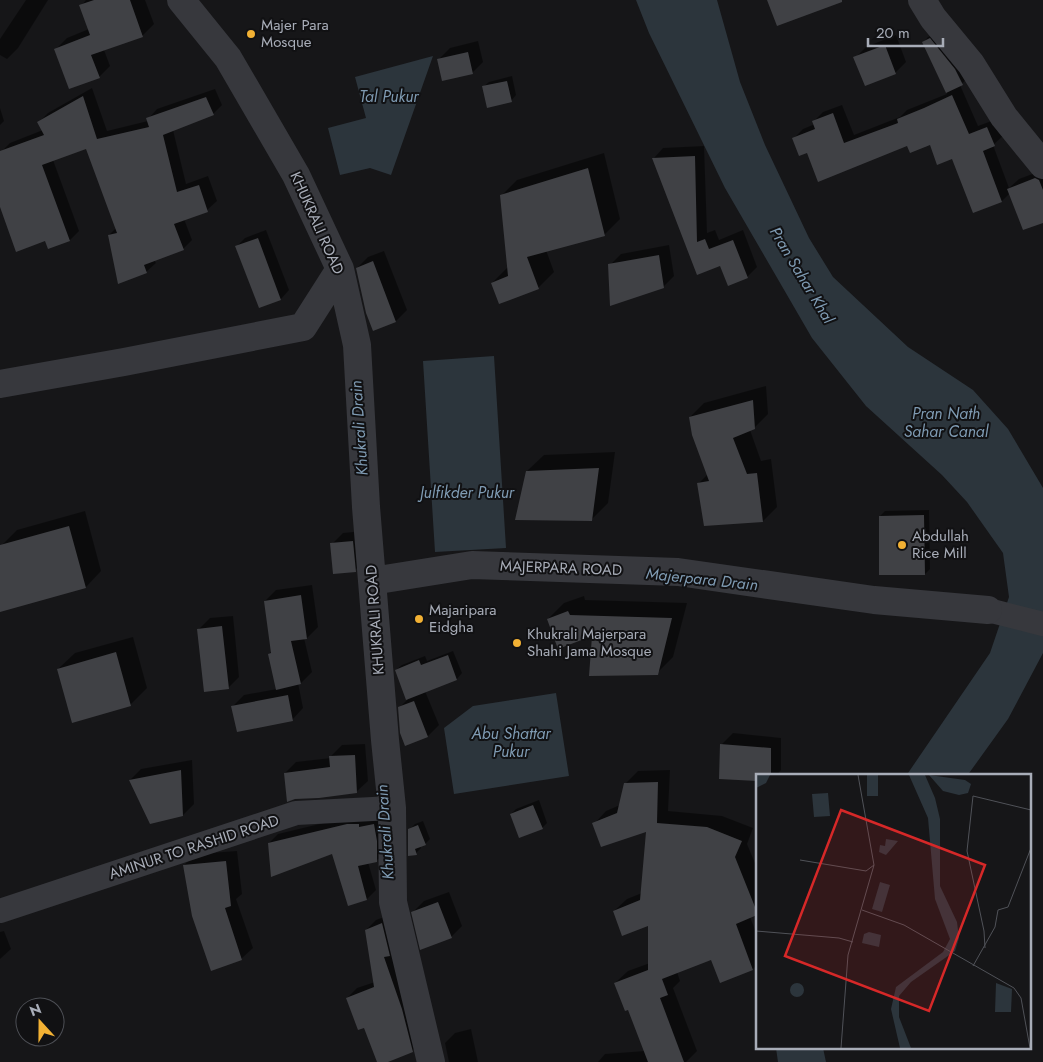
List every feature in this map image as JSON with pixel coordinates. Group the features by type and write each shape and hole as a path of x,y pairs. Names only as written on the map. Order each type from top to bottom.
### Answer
{"street":[{"name":"KHUKRALI ROAD","path":"181,0 233,66 296,175 340,269 357,345 366,507 385,740 387,808 394,902 431,1062"},
{"path":"922,0 933,18 971,64 1004,117 1043,165"},
{"path":"0,384 303,327 340,269"},
{"name":"MAJERPARA ROAD","path":"372,581 472,565 678,572 874,600 988,610"},
{"path":"988,610 1043,624"},
{"name":"AMINUR TO RASHID ROAD","path":"0,911 296,813 387,808"}],"water":[{"name":"Pran Nath Sahar Canal","path":"636,0 717,0 740,82 765,145 809,238 833,277 908,347 973,390 1008,429 1043,488 1043,653 1008,719 968,774 907,774 990,653 1009,597 1003,553 967,502 942,475 866,406 812,338 725,188 649,33"},
{"name":"Tal Pukur","path":"433,56 391,175 370,168 340,175 328,128 366,118 355,77"},
{"name":"Julfikder Pukur","path":"494,356 506,548 435,552 423,361"},
{"name":"Abu Shattar Pukur","path":"556,693 569,776 454,794 444,728 473,706"},
{"path":"776,1050 823,1050 826,1062 778,1062"}],"building":[{"path":"94,0 130,0 143,37 91,55 100,78 69,89 54,49 90,35 79,5"},
{"path":"767,0 842,0 842,2 777,26"},
{"path":"930,38 955,69 963,85 946,93 922,42"},
{"path":"885,45 896,74 865,86 853,57"},
{"path":"468,52 473,74 442,81 437,59"},
{"path":"507,81 512,102 487,108 482,86"},
{"path":"952,95 969,134 987,127 995,146 983,151 1002,202 973,213 952,159 937,165 930,145 910,153 907,146 818,182 807,153 799,156 792,138 815,129 812,121 833,113 844,143 898,123 897,119"},
{"path":"83,96 97,139 149,127 146,118 206,97 214,115 163,135 177,192 199,185 208,212 174,224 184,250 144,265 147,273 118,284 108,235 117,233 86,149 42,165 70,241 48,249 45,241 16,252 0,207 0,151 44,135 37,122"},
{"path":"695,156 697,242 705,239 709,249 733,240 748,278 728,286 720,266 697,275 652,158"},
{"path":"588,168 605,236 527,257 539,289 499,304 491,283 508,276 500,195"},
{"path":"1035,178 1039,180 1043,190 1043,223 1023,230 1007,189"},
{"path":"258,238 281,300 259,308 235,246"},
{"path":"659,255 664,288 610,306 608,264"},
{"path":"373,261 396,322 373,331 366,313 356,268"},
{"path":"753,400 755,429 733,438 747,474 757,473 763,522 704,526 697,483 709,481 692,435 689,417"},
{"path":"599,468 592,521 515,520 526,471"},
{"name":"Abdullah Rice Mill","path":"924,515 925,575 879,575 879,516"},
{"path":"69,526 86,588 0,612 0,545"},
{"path":"353,541 356,572 333,574 330,543"},
{"path":"301,595 307,639 291,641 301,684 276,690 268,654 271,653 264,601"},
{"path":"568,611 570,615 672,618 658,675 589,676 592,636 558,649 547,619"},
{"path":"222,626 229,689 204,692 197,629"},
{"path":"116,652 131,706 72,723 57,669"},
{"path":"448,655 457,680 406,700 395,670 419,660 421,665"},
{"path":"288,695 293,721 237,732 231,706"},
{"path":"414,701 428,737 405,746 400,733 398,707"},
{"path":"720,744 771,748 771,774 756,774 756,781 719,779"},
{"path":"355,755 357,793 295,799 287,802 284,773 330,767 329,756"},
{"path":"181,770 183,816 150,824 129,780"},
{"path":"658,782 657,823 707,827 742,841 735,857 756,910 756,915 736,924 753,970 720,983 711,960 662,979 668,995 660,998 684,1062 648,1062 628,1010 625,1011 614,983 648,970 648,926 622,936 613,911 640,900 646,832 601,847 592,823 617,813 624,783"},
{"path":"533,805 543,829 519,838 510,814"},
{"path":"347,824 359,824 359,827 374,824 377,841 377,862 358,866 367,900 348,906 332,854 271,877 268,843"},
{"path":"418,825 426,845 415,849 417,855 408,856 408,829"},
{"path":"226,861 231,906 225,908 242,960 211,971 192,916 183,865"},
{"path":"438,902 452,938 420,950 411,912"},
{"path":"382,923 390,956 384,957 402,1009 413,1052 388,1062 377,1062 364,1028 358,1030 346,998 374,987 365,930"}],"place":[{"name":"Majer Para Mosque","path":"251,34"},
{"name":"Abdullah Rice Mill","path":"902,545"},
{"name":"Majaripara Eidgha","path":"419,619"},
{"name":"Khukrali Majerpara Shahi Jama Mosque","path":"517,643"}],"water label":[{"name":"Pran Sahar Khal","path":"802,275"},
{"name":"Khukrali Drain","path":"359,428"},
{"name":"Majerpara Drain","path":"702,579"},
{"name":"Khukrali Drain","path":"385,832"}]}
